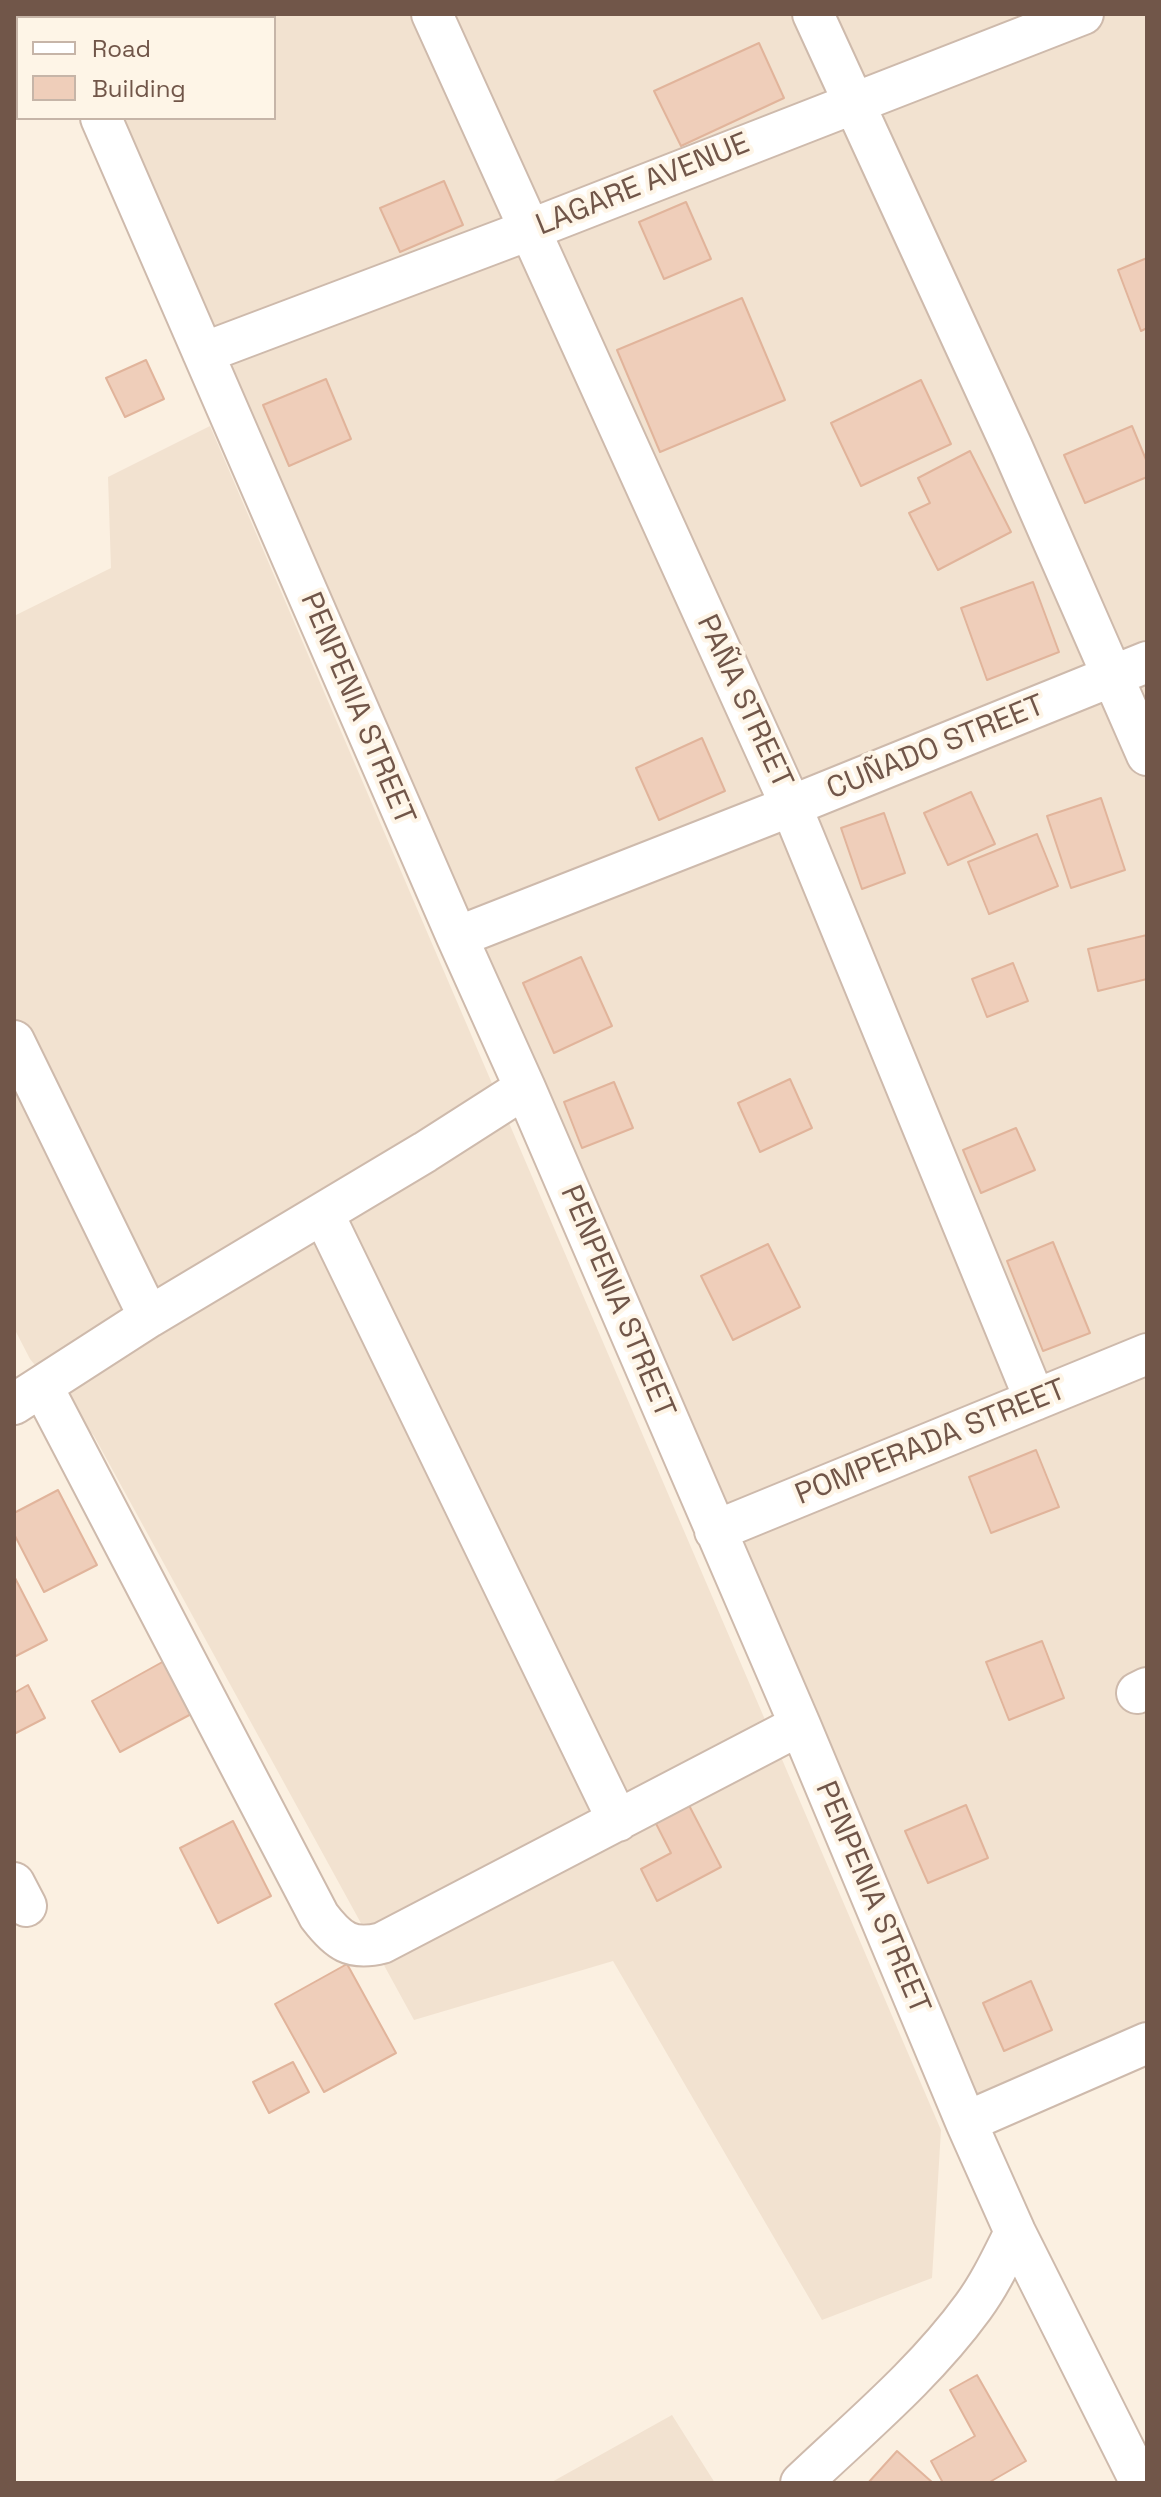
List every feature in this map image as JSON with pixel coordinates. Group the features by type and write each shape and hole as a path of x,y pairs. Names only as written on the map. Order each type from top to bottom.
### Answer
{"street":[{"name":"PAÑA STREET","path":"432,14 791,806 1035,1400"},
{"path":"813,14 1012,447 1130,669 1147,755"},
{"name":"LAGARE AVENUE","path":"203,353 529,230 1083,14"},
{"name":"PENPENIA STREET","path":"102,120 800,1725 966,2122 1015,2232 1141,2483"},
{"name":"CUÑADO STREET","path":"457,937 1130,669"},
{"path":"14,1041 149,1317"},
{"path":"525,1088 425,1152 149,1317 28,1395 319,1916 341,1939 354,1946 382,1943 800,1725"},
{"path":"323,1213 618,1821"},
{"name":"POMPERADA STREET","path":"715,1531 1147,1354"},
{"path":"966,2122 1147,2043"},
{"path":"801,2483 911,2379 944,2343 973,2307 1015,2232"}],"shaded area":[{"path":"1147,14 1147,2027 943,2110 84,120 276,120 276,16 38,16"},
{"path":"210,426 941,2130 932,2278 822,2320 613,1961 414,2020 94,1436 30,1359 14,1328 14,616 111,568 108,477"},
{"path":"672,2415 715,2483 550,2483"}],"building":[{"path":"759,43 784,98 681,146 654,91"},
{"path":"444,181 463,225 400,252 380,208"},
{"path":"686,202 711,259 664,279 639,222"},
{"path":"1147,258 1147,328 1141,331 1118,270"},
{"path":"742,298 785,400 660,452 617,350"},
{"path":"146,360 164,399 125,417 106,378"},
{"path":"326,379 351,439 289,466 263,405"},
{"path":"921,380 951,444 861,486 831,423"},
{"path":"1132,426 1147,462 1147,477 1085,503 1064,455"},
{"path":"970,451 1011,532 938,570 909,513 930,503 918,478"},
{"path":"1033,582 1059,652 987,680 961,608"},
{"path":"702,738 725,791 659,820 636,768"},
{"path":"971,792 995,844 948,865 924,813"},
{"path":"1101,798 1125,870 1071,888 1047,816"},
{"path":"884,813 905,873 862,889 841,828"},
{"path":"1037,834 1058,886 989,914 968,862"},
{"path":"1147,935 1147,979 1098,991 1088,949"},
{"path":"581,957 612,1026 554,1053 523,983"},
{"path":"1013,963 1028,1001 987,1017 972,979"},
{"path":"790,1079 812,1128 760,1152 738,1103"},
{"path":"614,1082 633,1128 582,1148 564,1102"},
{"path":"1016,1128 1035,1170 981,1193 963,1150"},
{"path":"1053,1242 1090,1333 1043,1351 1007,1261"},
{"path":"768,1244 800,1307 733,1340 701,1276"},
{"path":"1036,1450 1059,1507 991,1533 969,1477"},
{"path":"58,1490 97,1565 44,1592 14,1534 14,1513"},
{"path":"14,1576 47,1640 14,1657"},
{"path":"1042,1641 1064,1698 1009,1720 986,1662"},
{"path":"166,1660 195,1712 120,1752 92,1701"},
{"path":"28,1685 45,1718 14,1734 14,1693"},
{"path":"680,1788 721,1867 657,1901 641,1869 671,1853 647,1806"},
{"path":"966,1805 988,1858 928,1883 905,1831"},
{"path":"233,1821 271,1896 218,1923 180,1848"},
{"path":"347,1964 396,2053 324,2092 275,2004"},
{"path":"1031,1981 1052,2030 1004,2051 983,2003"},
{"path":"293,2062 309,2092 269,2113 253,2082"},
{"path":"977,2375 1026,2461 988,2483 943,2483 931,2461 975,2436 950,2390"},
{"path":"897,2451 933,2483 868,2483"}]}
